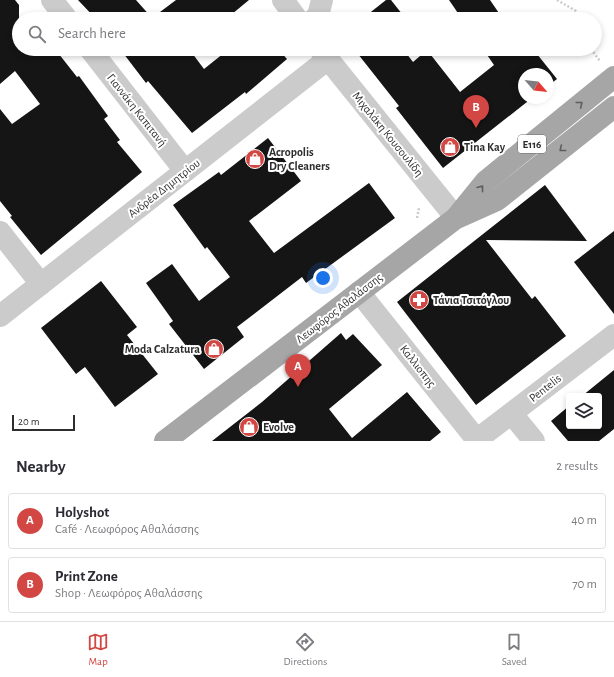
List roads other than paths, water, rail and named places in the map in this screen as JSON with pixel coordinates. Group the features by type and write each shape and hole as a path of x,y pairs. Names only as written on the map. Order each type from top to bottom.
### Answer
{"main road":[{"name":"Λεωφόρος Αθαλάσσης","path":"165,441 456,218 486,181 614,77"},
{"name":"Λεωφόρος Αθαλάσσης","path":"456,218 497,200 614,107"}],"street":[{"path":"52,0 61,12"},
{"path":"283,0 292,12"},
{"path":"319,12 322,0"},
{"name":"Γιαννάκη Καπιτανή","path":"95,56 185,171"},
{"name":"Ανδρέα Δημητρίου","path":"0,316 185,171 322,56"},
{"name":"Μιχαλάκη Κουσουλίδη","path":"326,56 456,218"},
{"path":"0,232 41,284"},
{"name":"Καλλιοπης","path":"359,292 476,440"},
{"name":"Pentelis","path":"476,440 614,335"},
{"path":"512,414 534,441"}],"place":[{"name":"Print Zone","path":"476,128"},
{"name":"Tina Kay","path":"450,147"},
{"name":"Acropolis Dry Cleaners","path":"255,159"},
{"name":"Τάνια Τσιτόγλου","path":"419,300"},
{"name":"Moda Calzatura","path":"214,349"},
{"name":"Holyshot","path":"298,387"},
{"name":"Evolve","path":"249,427"}]}
